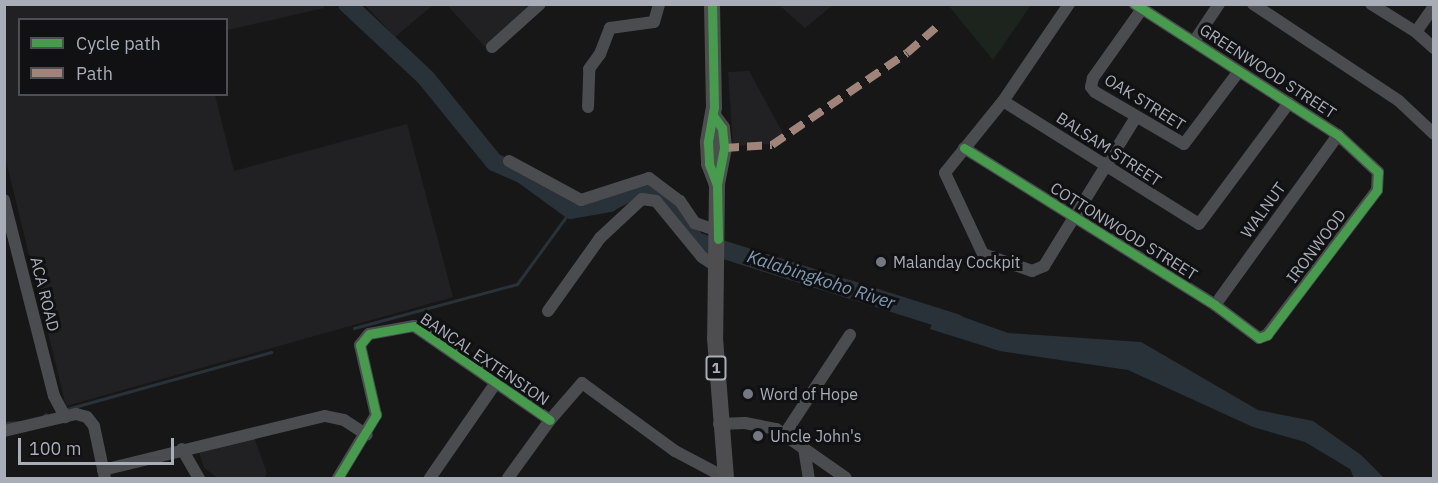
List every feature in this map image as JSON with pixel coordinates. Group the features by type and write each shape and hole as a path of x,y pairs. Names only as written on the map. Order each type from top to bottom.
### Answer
{"highway":[{"name":"1","path":"712,4 714,117 723,129 724,164 717,185 718,262 715,338 719,424 726,478"}],"street":[{"path":"492,47 540,4"},
{"path":"588,107 589,69 600,54 610,28 654,22 659,4"},
{"path":"1069,4 1003,101 948,165 946,182 988,258 1039,270 1136,117"},
{"path":"1196,40 1219,4"},
{"path":"1253,4 1399,101 1434,134"},
{"path":"1371,4 1416,32 1434,48"},
{"path":"1416,32 1434,6"},
{"name":"GREENWOOD STREET","path":"1138,7 1196,40 1239,71 1338,135 1378,172"},
{"name":"OAK STREET","path":"1138,7 1091,87 1136,117 1184,144 1239,71"},
{"name":"BALSAM STREET","path":"1003,101 1198,224 1289,103"},
{"name":"WALNUT","path":"1215,305 1338,135"},
{"name":"COTTONWOOD STREET","path":"964,148 1215,305 1259,338 1267,336"},
{"path":"509,161 581,200 649,178 680,201 695,223 718,235"},
{"name":"IRONWOOD","path":"1267,336 1377,190 1378,172"},
{"path":"548,310 600,238 642,199 656,201 702,257 718,262"},
{"name":"ACA ROAD","path":"4,200 54,396 65,417"},
{"name":"BANCAL EXTENSION","path":"367,435 376,415 360,345 369,334 414,326 550,420 576,387 588,385 675,451 726,478"},
{"path":"784,435 850,335"},
{"path":"430,478 495,384"},
{"path":"4,431 65,417 87,417 94,426 104,474 182,449 325,416 344,420 367,435 338,478"},
{"path":"508,478 550,420"},
{"path":"719,424 745,423 776,429 846,478"},
{"path":"804,448 809,478"},
{"path":"182,449 199,478"}],"shaded area":[{"path":"4,5 323,5 324,8 228,30 228,18 18,18 18,96 215,96 234,171 407,124 453,297 66,406 5,157"},
{"path":"365,5 433,5 395,37"},
{"path":"447,5 536,5 486,48"},
{"path":"779,5 833,5 805,28"},
{"path":"948,5 1031,5 993,60"},
{"path":"749,71 785,137 772,144 733,146 728,72"},
{"path":"938,308 1008,333 1141,342 1258,410 1313,421 1361,455 1384,478 1354,478 1350,469 1305,442 1253,427 1128,370 1000,351 930,329"},
{"path":"254,437 267,473 264,478 218,478 204,468 198,450"}],"waterway":[{"name":"Kalabingkoho River","path":"347,4 426,78 494,162 523,175 571,210 609,203 643,185 670,207 696,241 956,323"},
{"path":"354,328 517,284 571,210"},
{"path":"67,409 271,352"},
{"path":"39,420 46,414"},
{"path":"4,423 21,422"}],"marked path":[{"path":"724,148 772,145 907,53 940,24"}],"cycle path":[{"path":"712,4 714,107 708,142 709,164 717,185"},
{"path":"964,148 1215,305 1259,338 1267,335 1377,190 1378,172 1338,135 1135,4"},
{"path":"714,117 722,128 724,148 717,185 718,239"},
{"path":"338,478 376,415 360,345 369,334 414,326 550,420"}],"place":[{"name":"Malanday Cockpit","path":"881,262"},
{"name":"Word of Hope","path":"748,394"},
{"name":"Uncle John's","path":"758,436"}]}
